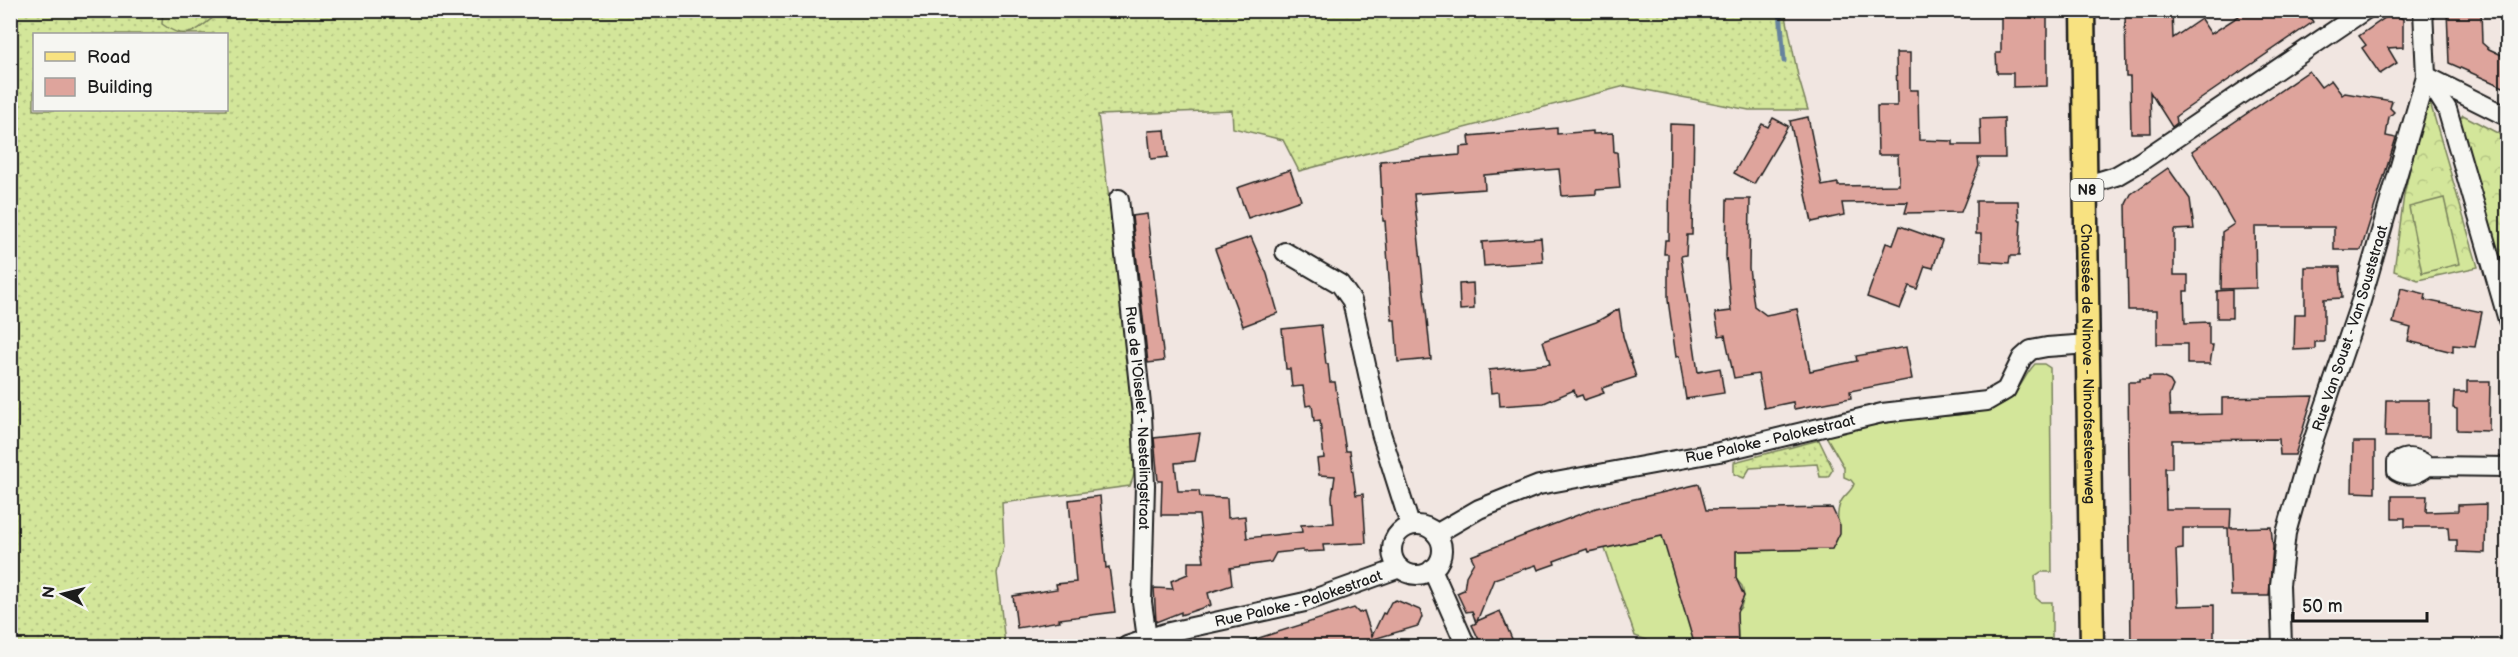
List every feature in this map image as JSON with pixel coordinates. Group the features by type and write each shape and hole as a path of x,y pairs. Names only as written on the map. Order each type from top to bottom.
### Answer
{"main road":[{"name":"Chaussée de Ninove - Ninoofsesteenweg","path":"2083,10 2092,646"}],"street":[{"path":"2087,185 2116,176 2140,162 2365,10"},
{"name":"Rue Van Soust - Van Souststraat","path":"2282,646 2280,585 2286,533 2307,459 2361,301 2426,76 2423,10"},
{"path":"2426,76 2508,117"},
{"path":"2426,76 2447,109 2508,320"},
{"name":"Rue de l'Oiselet - Nestelingstraat","path":"1119,199 1142,414 1145,485 1142,602 1148,642"},
{"path":"1285,252 1340,284 1352,301 1380,434 1410,525 1429,528 1436,534 1442,549 1432,569 1466,646"},
{"name":"Rue Paloke - Palokestraat","path":"1436,534 1479,509 1539,485 1709,454 1882,413 1987,401 2006,390 2022,358 2031,350 2089,345"},
{"path":"2428,466 2508,467"},
{"name":"Rue Paloke - Palokestraat","path":"1410,525 1402,529 1392,544 1392,552 1400,568 1416,575 1432,569"},
{"name":"Rue Paloke - Palokestraat","path":"1127,646 1305,602 1400,568"}],"green space":[{"path":"163,10 214,11 215,16 190,33 178,33 162,24"},
{"path":"10,11 1785,11 1798,76 1808,110 1749,110 1625,86 1299,171 1283,140 1233,128 1232,110 1098,115 1136,424 1134,473 1130,486 1002,503 1004,547 997,573 1005,644 987,646 11,646"},
{"path":"2427,92 2478,267 2418,280 2394,271 2404,195"},
{"path":"2463,115 2507,138 2507,279 2458,121"},
{"path":"2444,198 2459,264 2422,273 2409,207"},
{"path":"2035,364 2044,364 2050,368 2052,572 2041,572 2035,576 2036,598 2041,602 2052,602 2052,646 1839,646 1834,639 1738,641 1737,612 1744,596 1742,586 1736,579 1736,551 1831,549 1835,543 1838,533 1838,510 1854,484 1844,477 1844,467 1826,436 1902,420 1973,413 1997,406 2011,397"},
{"path":"1819,440 1833,469 1828,477 1820,477 1817,464 1750,468 1744,478 1734,474 1734,462"},
{"path":"1681,531 1694,643 1700,643 1700,646 1648,646 1647,640 1635,636 1603,543"}],"building":[{"path":"2001,10 2047,10 2047,86 2013,87 2013,73 1997,73 1996,53 2001,53"},
{"path":"2125,10 2172,11 2173,38 2201,19 2211,34 2239,16 2236,10 2306,10 2313,22 2176,116 2177,123 2172,127 2150,92 2151,133 2131,133 2130,77 2126,77"},
{"path":"2447,10 2481,10 2482,43 2506,57 2504,63 2508,65 2508,89 2449,63"},
{"path":"2392,13 2403,19 2403,47 2388,48 2397,63 2380,74 2362,48 2366,45 2359,36"},
{"path":"1896,53 1910,53 1910,90 1918,90 1919,140 1953,141 1953,145 1981,145 1980,119 2004,118 2005,158 1978,158 1979,166 1961,212 1905,213 1908,202 1842,203 1844,215 1812,222 1790,121 1808,117 1822,186 1838,183 1838,186 1899,185 1898,155 1878,155 1877,106 1897,106"},
{"path":"2309,71 2321,87 2331,80 2342,95 2345,93 2392,101 2390,108 2394,112 2389,117 2386,136 2396,138 2361,250 2334,250 2334,227 2255,227 2256,288 2221,289 2222,232 2234,224 2192,151"},
{"path":"1773,118 1788,126 1754,184 1734,173 1762,124 1768,127"},
{"path":"1670,124 1694,125 1692,235 1687,235 1686,255 1681,256 1698,372 1720,368 1724,393 1686,399 1679,356 1676,357 1668,300 1668,254 1664,254 1665,240 1669,240"},
{"path":"1557,128 1557,134 1593,131 1593,134 1613,133 1620,188 1596,190 1596,194 1562,196 1559,169 1484,175 1485,189 1414,194 1431,359 1398,362 1395,320 1392,320 1385,221 1383,221 1380,161 1460,155 1460,147 1470,146 1469,136"},
{"path":"1165,130 1168,157 1151,159 1148,131"},
{"path":"2168,168 2190,199 2194,229 2174,230 2174,275 2188,275 2188,291 2184,291 2185,323 2209,322 2209,345 2213,345 2210,364 2187,364 2187,344 2157,344 2157,310 2128,310 2126,204 2131,194"},
{"path":"1290,170 1301,200 1248,218 1237,188"},
{"path":"1727,199 1750,199 1749,268 1754,306 1766,315 1797,309 1810,371 1857,361 1856,356 1906,347 1912,379 1850,391 1851,398 1794,409 1793,402 1764,408 1758,374 1734,378 1725,335 1719,336 1715,313 1731,311 1726,256"},
{"path":"1976,201 2018,201 2019,220 2021,220 2019,256 2010,256 2009,263 1981,261 1981,234 1976,234"},
{"path":"1147,214 1164,361 1148,363 1132,216"},
{"path":"1900,226 1942,241 1933,268 1925,266 1917,289 1909,286 1900,309 1867,297 1886,243 1893,245"},
{"path":"1251,237 1267,274 1278,313 1243,326 1215,249"},
{"path":"1541,238 1543,262 1484,266 1482,242"},
{"path":"2305,267 2340,267 2342,298 2324,299 2324,342 2315,342 2315,349 2294,350 2295,314 2305,314"},
{"path":"1473,283 1474,309 1460,310 1459,284"},
{"path":"2401,288 2426,294 2425,300 2482,312 2475,347 2453,345 2453,352 2408,341 2411,328 2393,323"},
{"path":"2232,290 2232,318 2217,318 2217,291"},
{"path":"1619,309 1623,336 1636,377 1602,388 1604,393 1584,400 1582,395 1576,397 1574,390 1544,403 1500,406 1499,392 1491,393 1489,370 1550,364 1543,341 1596,322"},
{"path":"1321,325 1330,382 1335,382 1346,451 1350,451 1356,495 1363,494 1366,543 1323,545 1324,551 1303,552 1303,550 1276,553 1271,562 1230,568 1232,585 1208,593 1211,605 1181,615 1181,612 1156,622 1154,588 1173,589 1171,581 1188,574 1188,562 1204,562 1199,515 1161,515 1162,481 1158,481 1154,438 1200,433 1195,461 1175,463 1178,491 1199,491 1200,497 1227,498 1228,518 1245,516 1247,538 1302,532 1301,525 1334,523 1332,497 1335,476 1319,475 1317,459 1324,458 1320,420 1314,421 1312,405 1306,406 1303,386 1292,387 1290,369 1286,369 1282,329"},
{"path":"2149,377 2162,377 2170,381 2173,386 2169,396 2170,415 2222,414 2222,398 2313,396 2295,455 2280,455 2279,439 2172,440 2172,468 2165,468 2166,509 2231,509 2230,528 2271,527 2273,547 2269,596 2231,596 2228,528 2183,528 2183,549 2176,550 2178,606 2214,605 2214,646 2131,646 2128,382 2149,380"},
{"path":"2467,381 2490,381 2489,431 2457,430 2457,409 2453,408 2454,392 2467,392"},
{"path":"2386,400 2429,400 2429,437 2385,437"},
{"path":"2353,442 2375,442 2375,493 2352,492"},
{"path":"1699,484 1706,510 1832,508 1840,525 1840,533 1832,549 1736,551 1736,578 1744,596 1737,612 1738,646 1700,646 1700,643 1694,643 1662,536 1588,552 1587,549 1554,561 1555,564 1538,570 1536,565 1494,579 1477,621 1500,611 1515,646 1482,646 1472,625 1476,623 1472,611 1466,612 1457,593 1464,590 1466,576 1474,562 1471,556 1596,508"},
{"path":"1100,496 1106,568 1109,567 1115,612 1059,619 1060,621 1017,628 1013,596 1057,589 1056,584 1076,582 1069,500"},
{"path":"2392,496 2427,496 2426,512 2458,511 2458,505 2486,504 2485,553 2457,552 2457,540 2449,540 2448,527 2405,527 2405,518 2392,518"},
{"path":"1396,600 1420,610 1422,617 1418,626 1350,646 1243,646 1243,643 1354,608 1359,613 1364,611 1372,636 1383,613 1385,614 1391,602"}],"waterway":[{"path":"1780,10 1784,61"}]}
